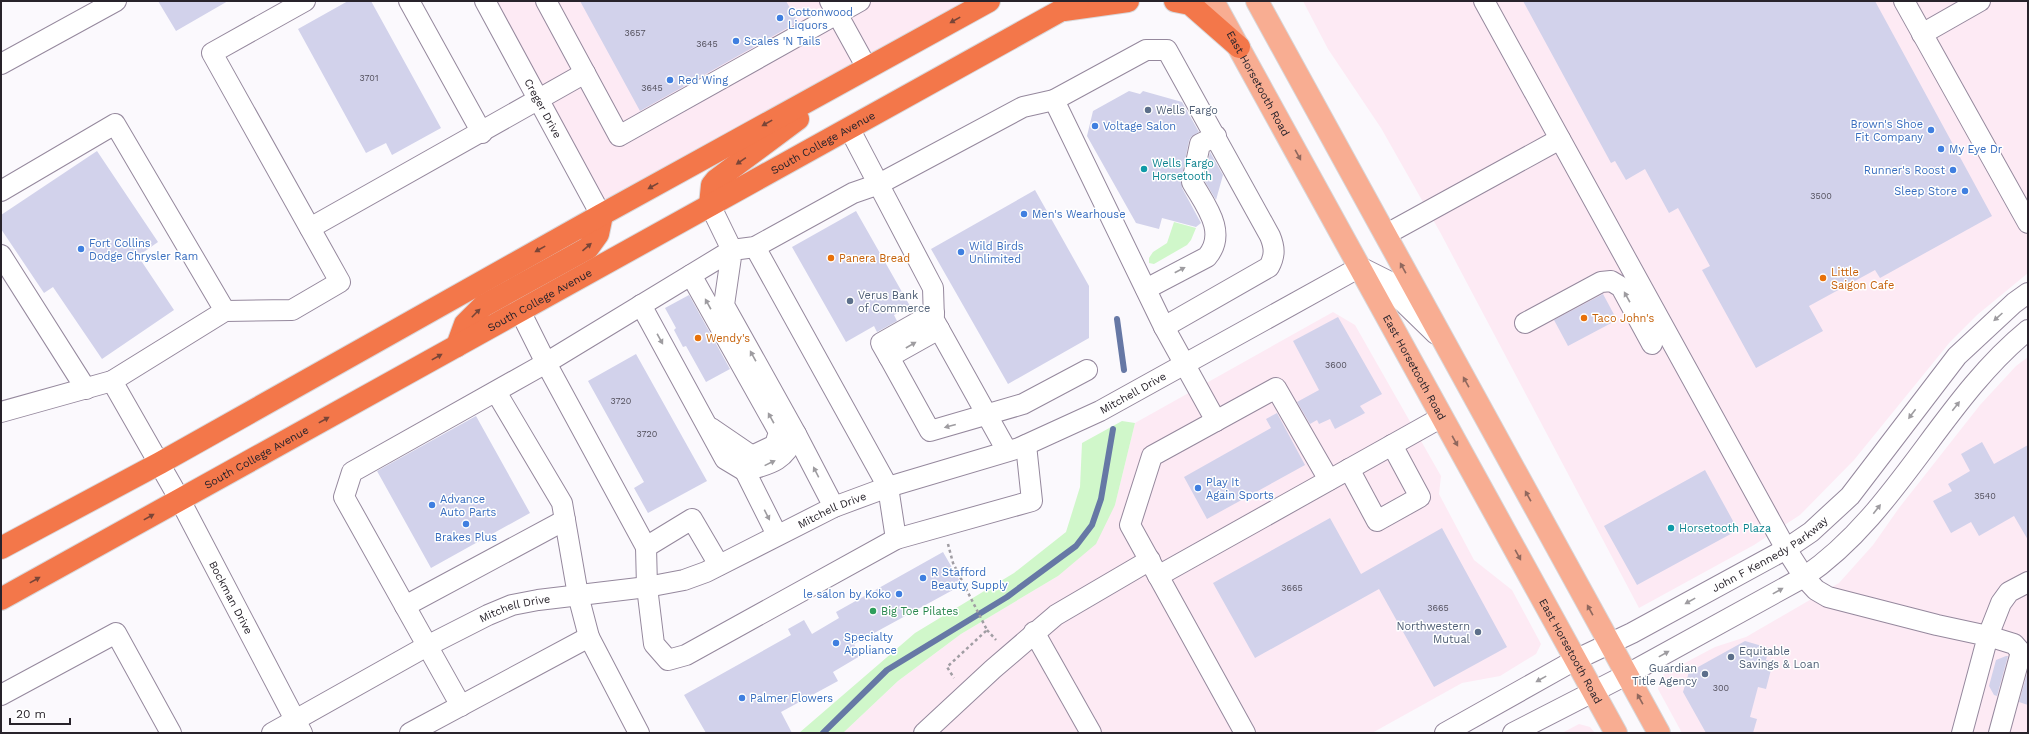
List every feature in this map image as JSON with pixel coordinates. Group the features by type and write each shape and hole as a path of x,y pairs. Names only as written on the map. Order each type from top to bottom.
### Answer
{"highway":[{"path":"1,548 160,462 601,215 989,1"},
{"path":"1069,6 1128,1"},
{"path":"1175,1 1190,4 1239,47"},
{"name":"South College Avenue","path":"1,599 1069,6"},
{"path":"710,205 712,185 716,180 810,110 824,92"},
{"path":"457,346 465,324 483,306 588,248 598,234 601,215"}],"main road":[{"name":"East Horsetooth Road","path":"1213,1 1616,733"},
{"path":"1257,1 1659,733"}],"street":[{"path":"1,64 116,1"},
{"path":"1,412 112,381 225,312 292,310 340,282 212,53 305,1"},
{"path":"409,1 482,133"},
{"name":"Creger Drive","path":"485,1 601,215"},
{"path":"546,1 619,136 833,7 860,1"},
{"path":"1484,1 1786,549 1804,577 1816,590 1828,597 1937,625 1988,636 2014,644 2021,652 1999,733"},
{"path":"1904,1 2028,223"},
{"path":"1922,34 1980,1"},
{"path":"833,7 867,68"},
{"path":"461,706 344,497 352,472 546,363 732,250 755,247 853,193 879,184 1023,107 1054,100 1146,50 1167,50 1216,136 1270,236 1274,247 1274,259 1269,268 1164,327"},
{"path":"310,228 482,133 585,73"},
{"path":"1054,100 1164,327 1216,421"},
{"path":"1,191 115,124 225,312"},
{"path":"849,128 933,288 936,321 1007,451"},
{"path":"1146,289 1206,256 1213,250 1216,242 1214,222 1192,182 1200,144 1216,136"},
{"path":"1385,235 1560,139"},
{"path":"710,205 732,250 724,305 796,434 834,507"},
{"path":"755,247 888,487 896,539"},
{"path":"1,255 86,389"},
{"path":"1360,267 1390,282 1400,299 1443,341"},
{"name":"Mitchell Drive","path":"272,733 298,726 427,646 488,615 512,605 578,595 648,587 684,580 719,565 834,507 888,487 1026,445 1100,411 1360,267"},
{"path":"691,275 779,432 775,445 752,456 708,426"},
{"path":"1525,323 1601,282 1611,281 1621,287 1652,344"},
{"name":"John F Kennedy Parkway","path":"1445,733 1575,660 1609,644 1786,549 1811,532 1850,496 1957,356 2014,303 2028,292"},
{"path":"641,305 725,459 745,471 777,535"},
{"path":"520,311 546,363 646,547 648,587 654,644 668,660 686,655 896,539 1032,501 1026,445"},
{"path":"936,321 881,343 930,431 987,416 1023,404 1087,370"},
{"path":"1513,733 1592,691 1626,675 1804,577 1842,549 1867,521 1964,395 1993,363 2028,330"},
{"name":"Bockman Drive","path":"112,381 160,462 298,726"},
{"path":"1245,733 1130,524 1152,456 1276,388 1329,480"},
{"path":"496,392 562,503 578,595 589,637 639,733"},
{"path":"924,733 1034,632 1056,615 1154,568 1329,480 1442,417"},
{"path":"745,471 772,464 791,446 796,434"},
{"path":"1349,469 1376,521 1420,497 1392,445"},
{"path":"646,547 692,519 719,565"},
{"path":"405,606 565,520"},
{"path":"1962,733 1988,636 2000,603 2009,592 2028,582"},
{"path":"1034,632 1091,733"},
{"path":"1,695 116,633 172,733"},
{"path":"410,733 589,637"}],"path":[{"path":"943,526 953,563 987,630 946,667 967,693"}],"shaded area":[{"path":"485,1 987,1 601,215"},
{"path":"1303,1 2028,1 2028,273 1977,315 1950,342 1854,460 1800,515 1754,545 1639,608 1440,232 1381,128 1328,49"},
{"path":"1333,312 1355,325 1441,476 1439,494 1474,560 1512,590 1541,644 1536,654 1500,676 1462,683 1372,733 843,733 898,681 961,634 1058,576 1115,505 1135,423"},
{"path":"2028,357 2028,733 1682,733 1658,689 1659,681 1664,674 1715,647 1746,637 1839,583 1873,545 1899,508 1980,405 2016,366"},
{"path":"1579,724 1590,727 1595,733 1562,733"}],"green space":[{"path":"1174,222 1196,228 1191,240 1187,245 1154,264 1149,263 1149,258 1153,252 1167,243"},
{"path":"1122,421 1135,423 1115,505 1096,544 1058,576 961,634 898,681 843,733 799,733 915,633 1014,573 1066,532 1080,487 1082,443"}],"building":[{"path":"158,1 228,1 176,31"},
{"path":"348,1 371,1 441,128 392,155 386,143 366,153 298,29"},
{"path":"580,1 786,1 798,22 640,111"},
{"path":"1523,1 1875,1 1992,216 1880,278 1875,270 1809,306 1823,331 1756,368 1702,270 1710,266 1678,208 1669,213 1645,169 1626,180 1615,161 1611,163"},
{"name":"Wells Fargo Horsetooth","path":"1129,91 1140,94 1143,91 1182,102 1199,132 1191,137 1189,141 1181,180 1182,188 1201,223 1196,227 1162,218 1159,229 1136,223 1087,136 1093,111"},
{"name":"Fort Collins Dodge Chrysler Ram","path":"97,151 158,242 138,256 174,310 102,359 53,287 44,293 1,229 1,215"},
{"path":"1210,152 1223,175 1216,200 1204,180"},
{"path":"1035,190 1089,286 1089,338 1008,384 931,249"},
{"path":"856,211 910,306 894,315 897,321 877,332 874,326 846,342 792,247"},
{"name":"Taco John's","path":"1603,294 1617,320 1568,346 1554,320"},
{"name":"Wendy's","path":"689,295 730,369 706,382 686,346 683,347 674,330 676,328 665,308"},
{"path":"1338,317 1382,394 1360,406 1365,413 1335,429 1330,419 1319,424 1317,420 1310,424 1297,402 1319,390 1293,341"},
{"path":"636,354 707,481 648,513 634,488 644,482 588,381"},
{"path":"1277,413 1305,465 1207,519 1184,477 1271,428 1266,419"},
{"path":"476,416 530,513 431,568 377,471"},
{"path":"1982,442 1994,464 2028,445 2028,540 2014,516 1979,536 1971,522 1951,533 1933,501 1952,491 1948,484 1970,471 1961,454"},
{"name":"Horsetooth Plaza","path":"1705,470 1738,530 1637,585 1604,526"},
{"path":"1330,518 1361,574 1442,528 1507,647 1434,687 1379,589 1255,658 1213,583"},
{"path":"943,552 962,585 854,644 860,656 833,672 838,681 781,712 792,733 706,733 684,695 791,635 788,629 804,620 812,634 839,618 836,612"},
{"path":"1745,641 1769,648 1766,660 1773,662 1766,689 1758,687 1750,717 1757,719 1753,733 1706,733 1683,692 1689,672"},
{"path":"2008,656 1997,696 1994,695 1989,686 1996,660"},
{"path":"2028,670 2028,705 2019,702"}],"waterway":[{"path":"1117,319 1124,370"},
{"path":"823,733 887,670 1007,597 1076,546 1092,525 1101,499 1113,429"}],"place":[{"name":"Cottonwood Liquors","path":"780,18"},
{"name":"Scales 'N Tails","path":"736,41"},
{"name":"Red Wing","path":"670,80"},
{"name":"Wells Fargo","path":"1148,110"},
{"name":"Voltage Salon","path":"1095,126"},
{"name":"Brown's Shoe Fit Company","path":"1931,130"},
{"name":"My Eye Dr","path":"1941,149"},
{"name":"Wells Fargo Horsetooth","path":"1144,169"},
{"name":"Runner's Roost","path":"1953,170"},
{"name":"Sleep Store","path":"1965,191"},
{"name":"Men's Wearhouse","path":"1024,214"},
{"name":"Fort Collins Dodge Chrysler Ram","path":"81,249"},
{"name":"Wild Birds Unlimited","path":"961,252"},
{"name":"Panera Bread","path":"831,258"},
{"name":"Little Saigon Cafe","path":"1823,278"},
{"name":"Verus Bank of Commerce","path":"850,301"},
{"name":"Taco John's","path":"1584,318"},
{"name":"Wendy's","path":"698,338"},
{"name":"Play It Again Sports","path":"1198,488"},
{"name":"Advance Auto Parts","path":"432,505"},
{"name":"Brakes Plus","path":"466,524"},
{"name":"Horsetooth Plaza","path":"1671,528"},
{"name":"R Stafford Beauty Supply","path":"923,578"},
{"name":"le salon by Koko","path":"899,594"},
{"name":"Big Toe Pilates","path":"873,611"},
{"name":"Northwestern Mutual","path":"1478,632"},
{"name":"Specialty Appliance","path":"836,643"},
{"name":"Equitable Savings & Loan","path":"1731,657"},
{"name":"Guardian Title Agency","path":"1705,674"},
{"name":"Palmer Flowers","path":"742,698"}]}
